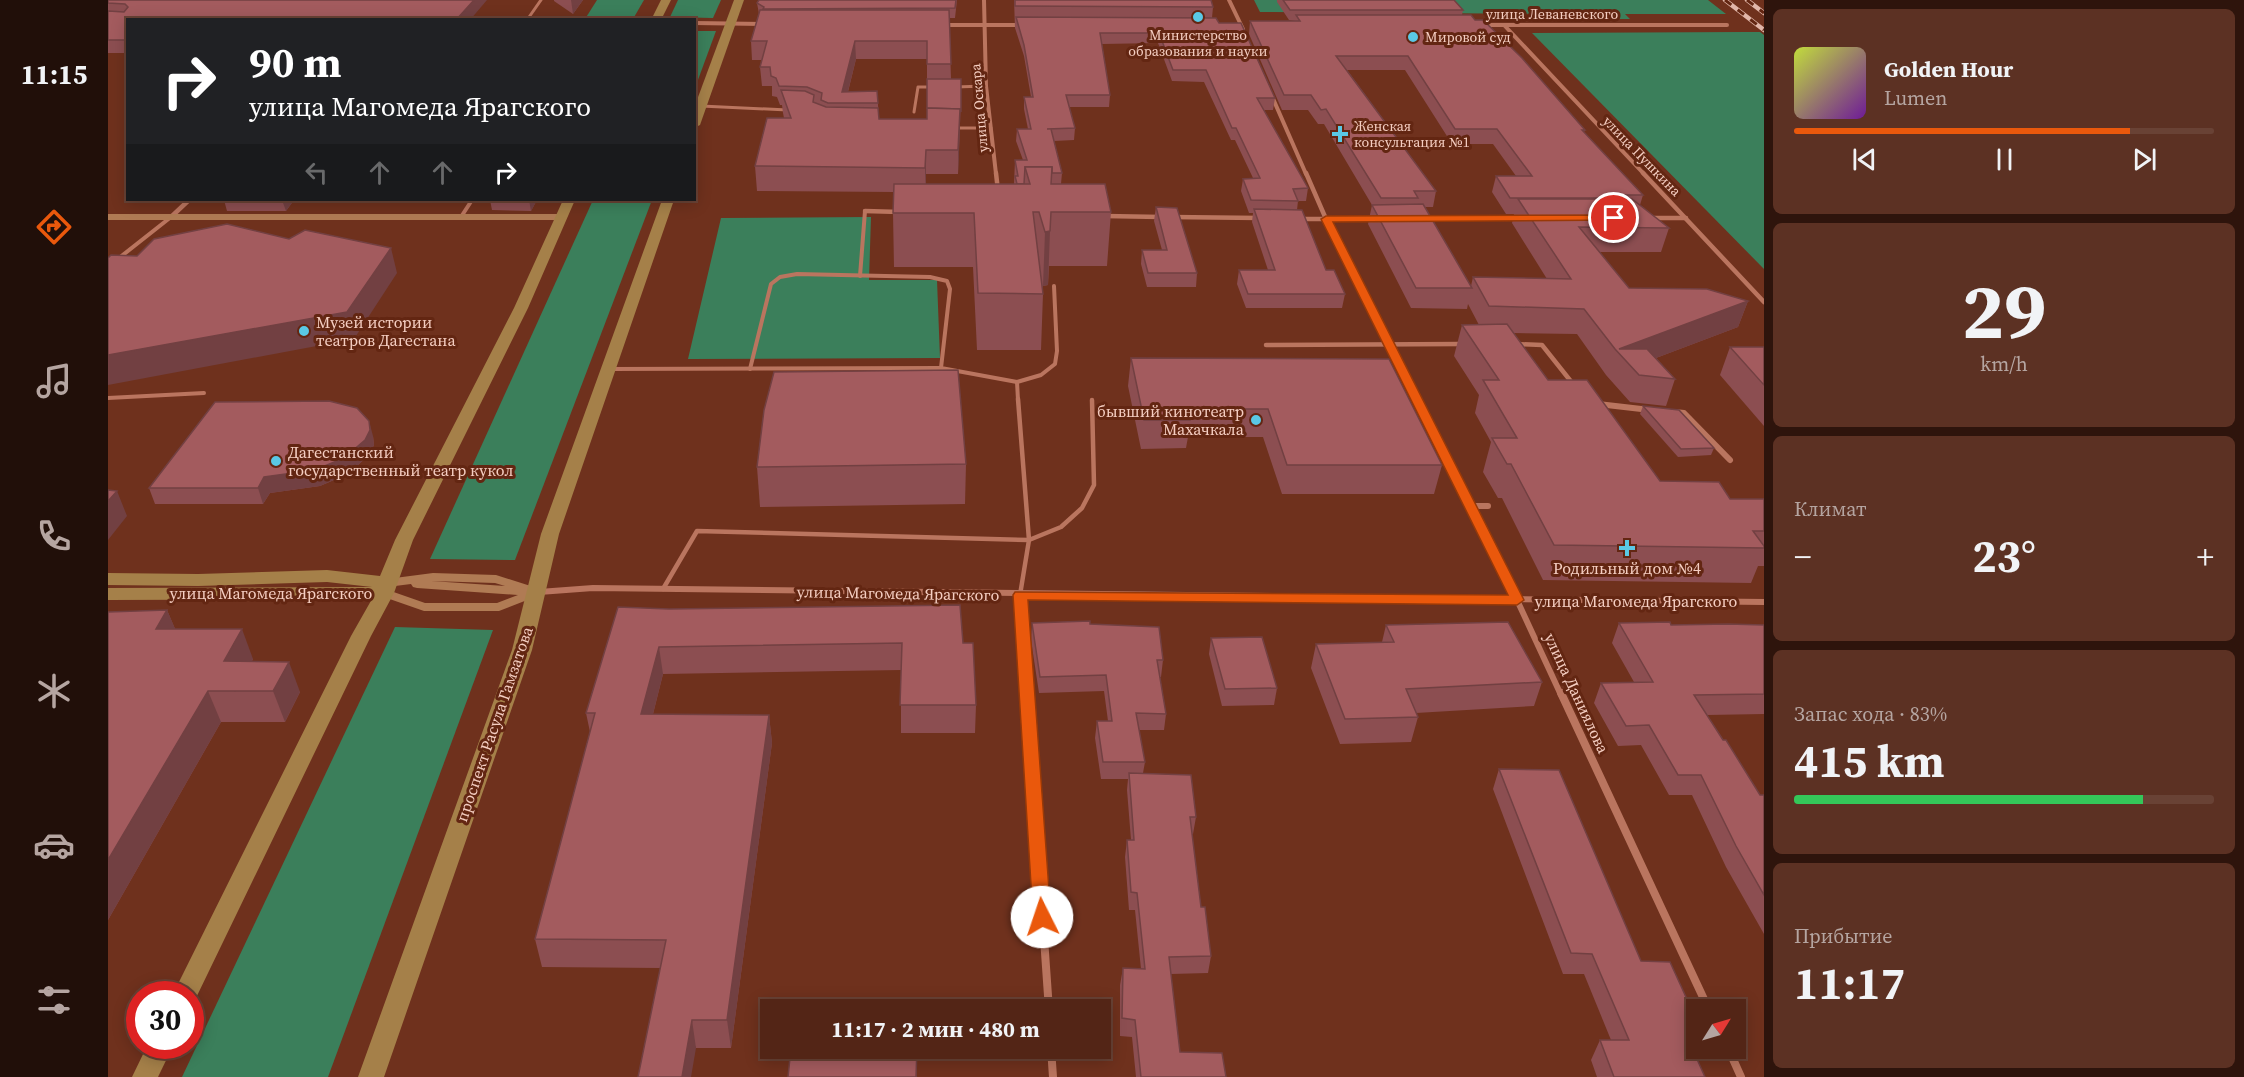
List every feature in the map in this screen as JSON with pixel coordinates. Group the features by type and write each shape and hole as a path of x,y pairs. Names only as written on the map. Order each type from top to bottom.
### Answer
{"main road":[{"path":"657,18 666,0"},
{"path":"696,120 739,0"},
{"path":"191,981 386,588 404,540 521,308 569,201"},
{"name":"проспект Расула Гамзатова","path":"372,1077 522,650 550,534 668,201"},
{"path":"108,218 561,218"},
{"path":"169,218 561,218"},
{"name":"улица Магомеда Ярагского","path":"108,579 198,580 327,576 386,588 424,607 499,607 536,592"},
{"name":"улица Магомеда Ярагского","path":"108,594 386,588 536,592"},
{"path":"145,1077 154,1059"}],"street":[{"name":"улица Оскара","path":"984,0 986,87 998,192"},
{"path":"1229,0 1246,36"},
{"path":"696,23 765,24"},
{"name":"улица Леваневского","path":"1470,24 1726,25"},
{"path":"938,25 1031,25"},
{"path":"1230,25 1253,25"},
{"name":"улица Пушкина","path":"1504,25 1764,302"},
{"name":"улица Даниялова","path":"1270,90 1326,219 1517,600 1704,999"},
{"path":"169,218 188,201"},
{"path":"865,211 910,212"},
{"path":"1094,215 1268,218"},
{"path":"1422,219 1530,218"},
{"path":"1638,218 1686,218"},
{"path":"1291,219 1386,219"},
{"path":"1266,345 1466,344"},
{"path":"1510,344 1542,345 1580,394"},
{"path":"1587,403 1684,413 1730,460"},
{"path":"1470,506 1488,506"},
{"name":"улица Магомеда Ярагского","path":"536,592 593,588 1020,595 1764,602"},
{"path":"1020,595 1048,999"},
{"path":"1052,1059 1053,1077"},
{"path":"1733,1059 1741,1077"}],"lane":[{"path":"528,18 541,0"},
{"path":"914,112 918,87 940,87"},
{"path":"952,87 986,87"},
{"path":"701,106 795,110"},
{"path":"956,128 991,128"},
{"path":"461,217 471,201"},
{"path":"860,276 865,211"},
{"path":"116,260 169,218"},
{"path":"750,369 771,284 780,277 797,274 930,277 947,281 950,289 941,368"},
{"path":"608,369 941,368 1017,382 1041,375 1055,364 1057,351 1054,286"},
{"path":"1017,382 1029,540 1020,595"},
{"path":"108,398 204,393"},
{"path":"663,589 697,531 1029,540 1061,527 1082,508 1094,485 1092,400"}],"green space":[{"path":"597,0 644,0 634,18 586,18"},
{"path":"678,0 721,0 713,18 670,17"},
{"path":"1254,0 1708,0 1726,14 1625,14 1630,19 1564,19 1559,15 1583,14 1260,12"},
{"path":"696,31 716,31 696,85"},
{"path":"1760,32 1764,35 1764,269 1532,33"},
{"path":"593,201 652,201 515,560 430,559"},
{"path":"871,217 869,280 937,280 940,358 688,359 721,218"},
{"path":"395,627 493,630 328,1077 182,1077 191,1059 204,1059 204,1031"}],"building":[{"path":"108,0 474,0 458,18 126,18 126,40 108,40 108,11 124,12 128,7 125,4 108,3"},
{"path":"759,0 956,0 955,8 763,9 764,7 757,3"},
{"path":"1015,0 1211,0 1213,7 1015,6"},
{"path":"1283,0 1454,0 1463,10 1290,10"},
{"path":"760,10 949,10 951,64 927,64 927,41 855,41 842,92 877,91 878,103 828,103 821,100 822,93 807,87 779,86 776,78 771,76 770,67 760,67 767,41 751,41"},
{"path":"1296,15 1471,15 1475,20 1483,20 1522,58 1585,130 1582,130 1643,195 1616,195 1619,198 1510,198 1496,176 1532,176 1497,129 1455,129 1408,56 1336,56 1436,191 1414,191 1418,198 1381,198 1326,109 1321,110 1311,95 1284,95 1250,21 1300,21"},
{"path":"1016,17 1216,18 1219,23 1241,23 1275,98 1257,98 1308,188 1293,189 1298,201 1251,200 1243,179 1260,178 1236,128 1232,128 1206,70 1173,70 1159,33 1100,33 1110,95 1066,95 1075,128 1047,129 1051,129 1062,173 1052,173 1052,167 1025,167 1024,184 1017,184 1015,160 1027,160 1017,129 1031,129 1024,97 1033,97 1024,45"},
{"path":"927,79 961,79 961,112 960,109 927,108"},
{"path":"781,90 805,91 814,95 813,102 826,107 878,108 879,119 927,119 927,108 960,109 958,150 926,150 925,168 755,166 767,118 791,118"},
{"path":"1025,167 1052,167 1051,184 1105,184 1111,212 1051,212 1050,231 1045,232 1039,212 1033,212 1043,294 978,293 974,213 893,213 894,184 1030,184"},
{"path":"1518,199 1632,199 1669,228 1579,227 1629,288 1707,289 1748,301 1619,349 1647,349 1675,379 1639,375 1584,309 1489,306 1473,277 1571,279"},
{"path":"1423,204 1472,288 1416,288 1372,205"},
{"path":"1156,207 1177,208 1197,273 1148,273 1142,250 1167,250"},
{"path":"1254,209 1302,210 1326,270 1334,270 1345,294 1248,294 1239,270 1275,270"},
{"path":"227,224 289,239 305,230 391,248 347,312 108,355 108,258 111,255 137,256 154,239"},
{"path":"1507,324 1548,380 1587,380 1660,481 1719,482 1730,499 1764,499 1764,531 1753,531 1764,548 1554,545 1511,464 1507,464 1492,438 1517,438 1483,380 1499,380 1462,325"},
{"path":"1730,347 1764,347 1764,385"},
{"path":"1131,358 1389,359 1442,465 1287,465 1268,409 1187,409 1190,420 1144,420"},
{"path":"958,370 966,464 757,467 764,410 774,372"},
{"name":"Дагестанский государственный театр кукол","path":"329,401 357,408 369,421 370,430 365,440 344,458 315,470 264,477 258,488 149,488 215,402"},
{"path":"1643,406 1679,410 1714,448 1681,449"},
{"path":"108,490 117,491 108,501"},
{"path":"960,605 963,643 973,643 976,705 900,705 902,643 659,647 641,714 769,715 727,1020 692,1020 682,1077 638,1077 666,940 535,939 595,713 586,713 618,607 669,609"},
{"path":"167,610 156,629 242,629 224,661 289,662 273,691 208,691 108,860 108,612"},
{"path":"1090,621 1090,624 1159,627 1163,660 1157,660 1166,714 1136,713 1145,762 1103,762 1097,721 1112,721 1106,675 1040,677 1032,623"},
{"path":"1508,622 1542,682 1406,689 1418,717 1345,719 1316,644 1394,642 1386,625"},
{"path":"1670,622 1671,625 1764,625 1764,694 1694,695 1723,740 1726,740 1760,795 1764,795 1764,895 1736,846 1701,775 1678,775 1649,725 1626,726 1601,683 1653,682 1619,623"},
{"path":"1262,637 1277,688 1225,689 1211,638"},
{"path":"1499,769 1559,770 1641,961 1670,962 1687,999 1686,1059 1697,1059 1705,1077 1614,1077 1600,1040 1629,1040 1592,954 1571,953"},
{"path":"1129,773 1191,775 1196,817 1190,817 1201,907 1205,907 1211,956 1169,957 1180,1052 1222,1053 1226,1077 1141,1077 1135,1020 1122,1018 1123,968 1145,969 1137,893 1131,892 1127,840 1134,840"},
{"path":"790,1059 917,1059 916,1077 788,1077"}],"railway":[{"path":"1725,0 1764,30"},
{"path":"1747,0 1764,13"}],"place":[{"name":"Министерство образования и науки","path":"1198,17"},
{"name":"Мировой суд","path":"1413,37"},
{"name":"Женская консультация №1","path":"1340,134"},
{"name":"Музей истории театров Дагестана","path":"304,331"},
{"name":"бывший кинотеатр Махачкала","path":"1256,420"},
{"name":"Дагестанский государственный театр кукол","path":"276,461"},
{"name":"Родильный дом №4","path":"1627,548"}],"route":[{"path":"1042,917 1020,595 1517,600 1326,219 1614,218"}]}
